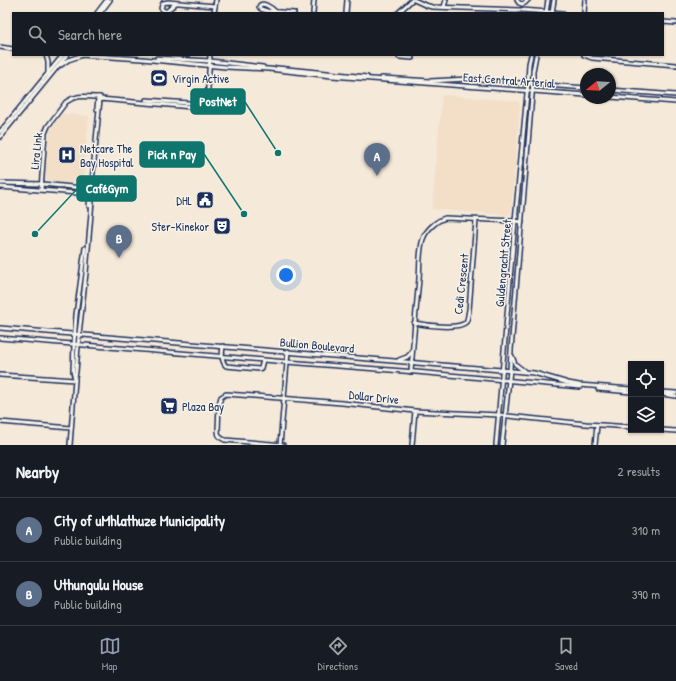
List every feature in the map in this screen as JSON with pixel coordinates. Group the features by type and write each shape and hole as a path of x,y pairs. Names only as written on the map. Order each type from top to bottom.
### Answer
{"street":[{"path":"97,12 108,0"},
{"path":"101,12 108,0"},
{"path":"214,12 216,0"},
{"path":"313,12 314,0"},
{"path":"346,12 347,0"},
{"path":"399,12 413,0 432,7 546,12 548,0"},
{"path":"444,7 446,0"},
{"path":"517,0 522,4"},
{"path":"521,10 522,4 528,0"},
{"path":"552,12 554,0"},
{"path":"584,12 585,0"},
{"path":"263,1 266,2 276,12 263,11 259,7 259,4 263,1"},
{"path":"176,3 167,11 164,11 161,8 161,5 165,2 215,6"},
{"path":"481,12 482,8"},
{"path":"664,22 676,23"},
{"path":"0,46 12,48"},
{"path":"46,56 48,75"},
{"path":"0,132 62,56"},
{"path":"0,137 66,56"},
{"path":"59,66 68,60 79,56"},
{"path":"102,56 210,63"},
{"path":"130,56 430,82"},
{"name":"Lira Link","path":"41,190 45,133 48,126 66,102 83,96 204,105 207,95 210,56"},
{"path":"398,56 412,58"},
{"name":"Guldengracht Street","path":"496,445 531,56"},
{"name":"Guldengracht Street","path":"502,445 510,370 533,71 536,56"},
{"path":"587,56 592,58 676,65"},
{"name":"East Central Arterial","path":"430,82 468,79 580,87"},
{"name":"East Central Arterial","path":"430,82 580,94"},
{"path":"616,90 676,95"},
{"path":"616,97 676,102"},
{"path":"92,189 100,106 98,98"},
{"path":"75,379 74,344 77,334 86,273 98,98"},
{"path":"0,182 92,189"},
{"path":"0,187 91,194"},
{"path":"411,372 414,323 422,244 425,234 436,223 445,218 522,222"},
{"name":"Cedi Crescent","path":"414,323 434,326 458,326 466,322 469,310 476,220"},
{"name":"Bullion Boulevard","path":"0,328 510,370 526,372 579,385 628,391"},
{"path":"70,445 78,344 77,334"},
{"name":"Bullion Boulevard","path":"0,338 628,391"},
{"path":"223,346 222,357 226,366 260,369 263,360"},
{"path":"511,350 517,367 526,372"},
{"path":"280,445 288,351"},
{"path":"397,361 407,357 412,352"},
{"path":"0,375 75,379"},
{"path":"664,393 676,394"},
{"name":"Dollar Drive","path":"283,445 225,440 220,438 218,431 221,397 226,394 284,398 415,411 499,415 628,427"},
{"path":"412,445 415,411"},
{"path":"0,422 71,428"},
{"path":"595,445 597,425"},
{"path":"664,430 676,431"}],"shaded area":[{"path":"442,95 517,101 520,104 511,213 508,215 432,209"},
{"name":"Netcare The Bay Hospital","path":"62,114 89,116 83,181 80,184 48,181 45,178 49,131"}],"place":[{"name":"Virgin Active","path":"159,78"},
{"name":"PostNet","path":"278,153"},
{"name":"Netcare The Bay Hospital","path":"67,155"},
{"name":"City of uMhlathuze Municipality","path":"377,176"},
{"name":"DHL","path":"205,200"},
{"name":"Pick n Pay","path":"244,214"},
{"name":"Ster-Kinekor","path":"222,226"},
{"name":"CaféGym","path":"35,234"},
{"name":"Uthungulu House","path":"119,258"},
{"name":"Plaza Bay","path":"169,406"}]}
